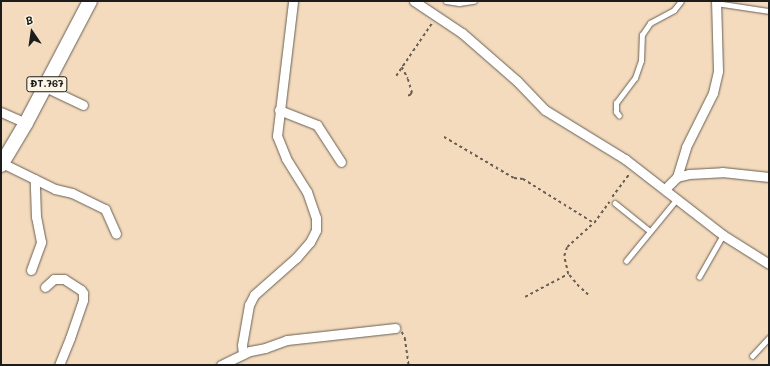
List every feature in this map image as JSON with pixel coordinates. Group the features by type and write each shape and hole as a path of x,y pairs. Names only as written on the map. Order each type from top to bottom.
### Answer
{"main road":[{"name":"ĐT.767","path":"2,164 26,123 90,1"}],"street":[{"path":"243,354 242,345 249,305 254,295 296,258 310,242 316,230 316,218 307,192 286,158 276,136 294,1"},
{"path":"414,1 462,33 517,81 545,110 634,166 678,198 723,235 769,264"},
{"path":"665,189 677,177 686,147 713,93 718,71 716,2"},
{"path":"45,87 82,105"},
{"path":"279,110 317,125 341,162"},
{"path":"1,112 26,123"},
{"path":"2,164 55,189 72,193 105,209 116,234"},
{"path":"677,177 689,174 722,172 769,177"},
{"path":"31,270 41,242 36,217 35,179"},
{"path":"45,287 54,279 64,279 81,290 83,293 74,325 59,365"},
{"path":"221,365 243,354 287,340 395,328"}],"lane":[{"path":"446,1 459,3 474,1"},
{"path":"619,116 616,112 616,103 635,78 641,61 642,35 650,23 674,10 680,1"},
{"path":"716,2 769,11"},
{"path":"626,260 678,198"},
{"path":"615,203 650,231"},
{"path":"699,277 723,235"},
{"path":"752,356 769,338"}],"path":[{"path":"396,76 437,16"},
{"path":"401,67 408,79 412,92 411,95 405,97"},
{"path":"444,137 514,178 523,179 594,223"},
{"path":"588,295 568,274 564,256 567,247 594,223 634,166"},
{"path":"525,297 568,274"},
{"path":"395,328 403,333 409,365"}]}
